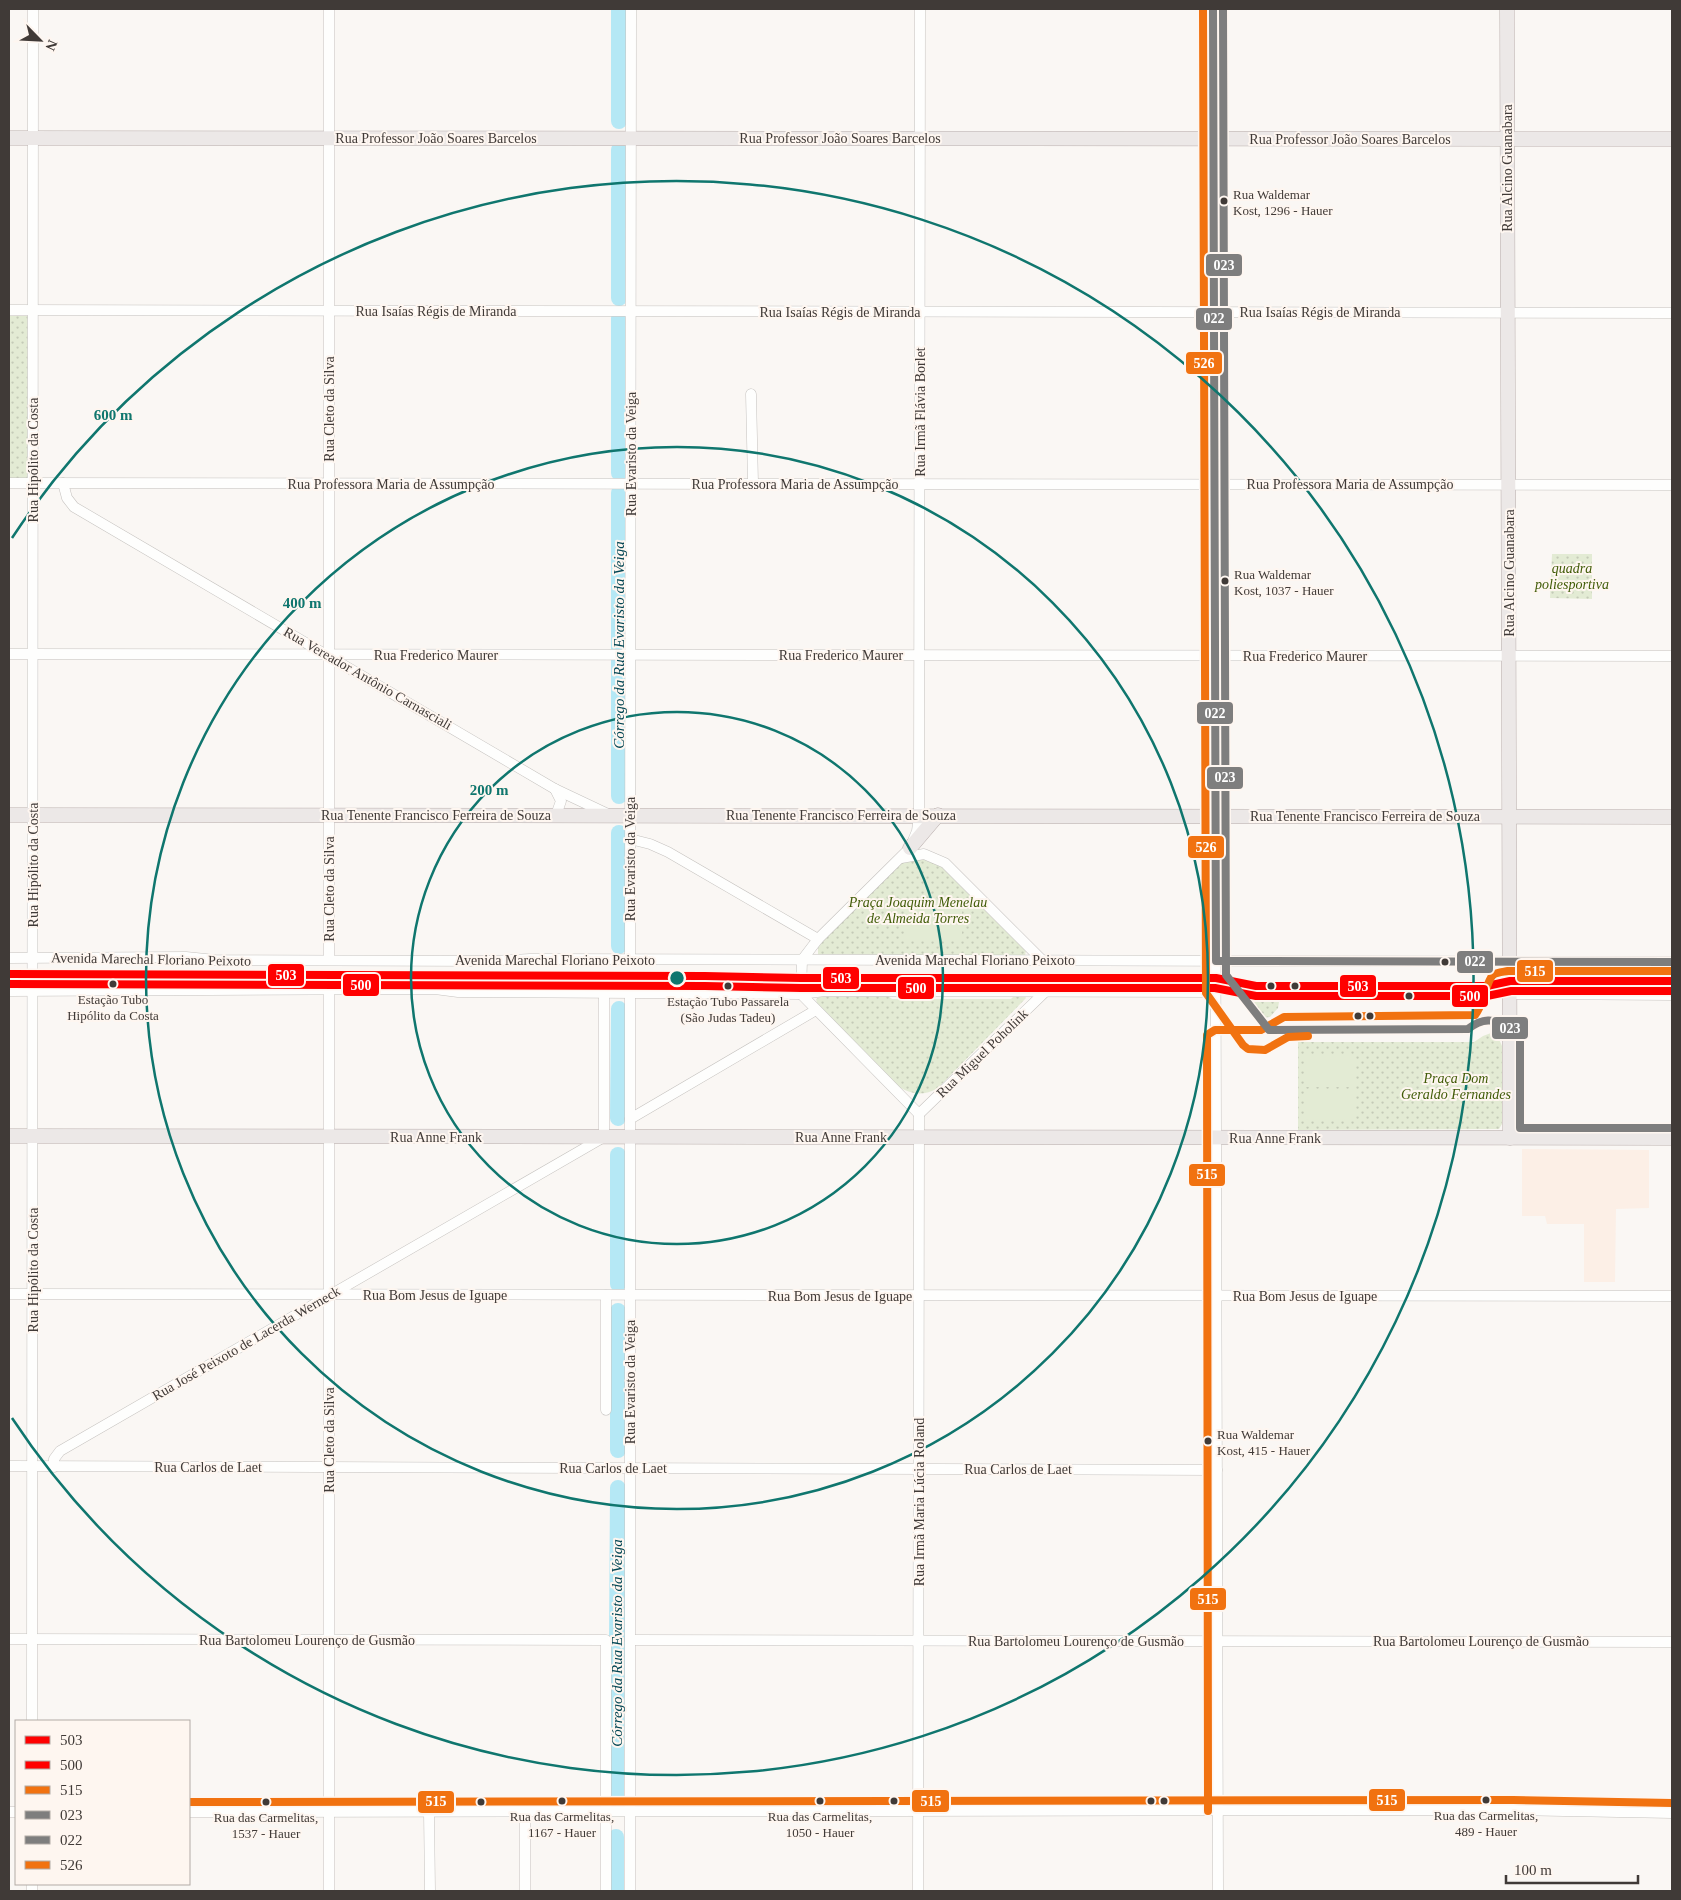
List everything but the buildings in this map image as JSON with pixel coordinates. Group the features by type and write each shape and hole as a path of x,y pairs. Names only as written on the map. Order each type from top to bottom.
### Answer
{"main road":[{"name":"Rua Alcino Guanabara","path":"1507,9 1510,1138"},
{"name":"Rua Professor João Soares Barcelos","path":"9,138 1672,139"},
{"name":"Rua Tenente Francisco Ferreira de Souza","path":"9,814 1672,817"},
{"path":"910,848 938,815"},
{"name":"Rua Anne Frank","path":"9,1136 1672,1138"}],"street":[{"name":"Rua Hipólito da Costa","path":"32,1720 33,9"},
{"name":"Rua Cleto da Silva","path":"329,9 329,960"},
{"name":"Rua Evaristo da Veiga","path":"630,959 627,655 631,484 631,9"},
{"name":"Rua Irmã Flávia Borlet","path":"910,848 917,831 919,815 920,9"},
{"path":"1214,9 1218,1891"},
{"name":"Rua Isaías Régis de Miranda","path":"9,310 1672,313"},
{"path":"751,394 753,484"},
{"name":"Rua Professora Maria de Assumpção","path":"9,483 1672,485"},
{"name":"Rua Vereador Antônio Carnasciali","path":"63,483 67,498 74,507 555,788 610,815"},
{"name":"Rua Frederico Maurer","path":"9,654 1672,656"},
{"path":"555,788 560,801 556,815"},
{"path":"630,839 650,844 668,852 818,939"},
{"path":"910,848 818,939 802,960 801,994 919,1114"},
{"path":"900,858 924,854 945,863 1042,960"},
{"name":"Avenida Marechal Floriano Peixoto","path":"9,958 186,957 215,960 494,961 630,959 1672,962"},
{"name":"Avenida Marechal Floriano Peixoto","path":"9,991 435,989 458,992 801,994 825,991 1216,992"},
{"name":"Rua Cleto da Silva","path":"329,990 329,1891"},
{"name":"Rua Miguel Poholink","path":"919,1114 1045,992"},
{"path":"604,993 604,1137"},
{"name":"Rua Evaristo da Veiga","path":"630,993 630,1891"},
{"path":"1510,994 1672,994"},
{"path":"630,1118 816,1010"},
{"name":"Rua Irmã Maria Lúcia Roland","path":"918,1891 919,1114"},
{"name":"Rua José Peixoto de Lacerda Werneck","path":"54,1467 54,1459 60,1451 604,1137"},
{"name":"Rua Bom Jesus de Iguape","path":"9,1294 1672,1296"},
{"name":"Rua Evaristo da Veiga","path":"606,1295 606,1410"},
{"name":"Rua Carlos de Laet","path":"9,1466 1217,1470"},
{"name":"Rua Bartolomeu Lourenço de Gusmão","path":"9,1639 606,1640 606,1812"},
{"name":"Rua Bartolomeu Lourenço de Gusmão","path":"630,1640 1672,1642"},
{"path":"190,1812 1513,1810 1672,1813"},
{"path":"429,1812 430,1891"},
{"path":"525,1812 525,1891"},
{"path":"606,1812 606,1891"}],"shaded area":[{"path":"1522,1149 1649,1150 1649,1208 1616,1209 1615,1282 1584,1282 1584,1224 1547,1224 1545,1216 1522,1216"}],"green space":[{"path":"9,316 30,316 30,479 9,478"},
{"name":"quadra poliesportiva","path":"1552,554 1592,554 1592,599 1550,598"},
{"name":"Praça Joaquim Menelau de Almeida Torres","path":"917,857 939,864 1026,950 1025,956 818,955 818,948 826,937 900,864"},
{"path":"906,907 962,907 962,941 906,941"},
{"path":"887,995 892,999 1011,999 1015,995 1025,996 1026,998 938,1088 918,1094 899,1087 817,1003 816,999 822,996"},
{"path":"1251,1002 1279,1002 1278,1008 1270,1017 1266,1017 1255,1013"},
{"name":"Praça Dom Geraldo Fernandes","path":"1491,1033 1498,1037 1502,1046 1502,1124 1499,1129 1298,1130 1298,1042 1474,1042"},
{"path":"1304,1056 1354,1056 1354,1087 1304,1087"},
{"path":"1304,1089 1354,1089 1354,1119 1304,1120"}],"waterway":[{"name":"Córrego da Rua Evaristo da Veiga","path":"619,9 619,121"},
{"name":"Córrego da Rua Evaristo da Veiga","path":"619,150 619,298"},
{"name":"Córrego da Rua Evaristo da Veiga","path":"619,318 619,473"},
{"name":"Córrego da Rua Evaristo da Veiga","path":"619,493 619,796"},
{"name":"Córrego da Rua Evaristo da Veiga","path":"619,833 619,946"},
{"name":"Córrego da Rua Evaristo da Veiga","path":"618,1118 619,1009"},
{"name":"Córrego da Rua Evaristo da Veiga","path":"618,1155 618,1284"},
{"name":"Córrego da Rua Evaristo da Veiga","path":"618,1311 618,1450"},
{"name":"Córrego da Rua Evaristo da Veiga","path":"616,1798 618,1488"},
{"name":"Córrego da Rua Evaristo da Veiga","path":"616,1837 616,1891"}],"transit line":[{"name":"526","path":"1203,9 1206,993 1243,1045 1248,1049 1265,1050 1288,1037 1308,1036"},
{"name":"022","path":"1213,9 1216,961 1672,962"},
{"name":"023","path":"1223,9 1226,975 1269,1030 1468,1029 1473,1025 1488,1020 1504,1024 1514,1030 1520,1038 1520,1128 1672,1128"},
{"name":"515","path":"1208,1811 1207,1035 1215,1030 1261,1030 1284,1017 1475,1015 1493,975 1508,971 1672,971"},
{"name":"503","path":"9,974 1216,978 1256,986 1487,986 1510,981 1672,981"},
{"name":"500","path":"9,984 1215,988 1256,996 1487,996 1511,991 1672,991"},
{"name":"515","path":"190,1802 1513,1800 1672,1803"}],"place":[{"name":"Rua Waldemar Kost, 1296 - Hauer","path":"1224,201"},
{"name":"Rua Waldemar Kost, 1037 - Hauer","path":"1225,581"},
{"name":"Estação Tubo Hipólito da Costa","path":"113,984"},
{"name":"Estação Tubo Passarela (São Judas Tadeu)","path":"728,986"},
{"name":"Rua Waldemar Kost, 415 - Hauer","path":"1208,1441"},
{"name":"Rua das Carmelitas, 489 - Hauer","path":"1486,1800"},
{"name":"Rua das Carmelitas, 1167 - Hauer","path":"562,1801"},
{"name":"Rua das Carmelitas, 1050 - Hauer","path":"820,1801"},
{"name":"Rua das Carmelitas, 1537 - Hauer","path":"266,1802"}]}
